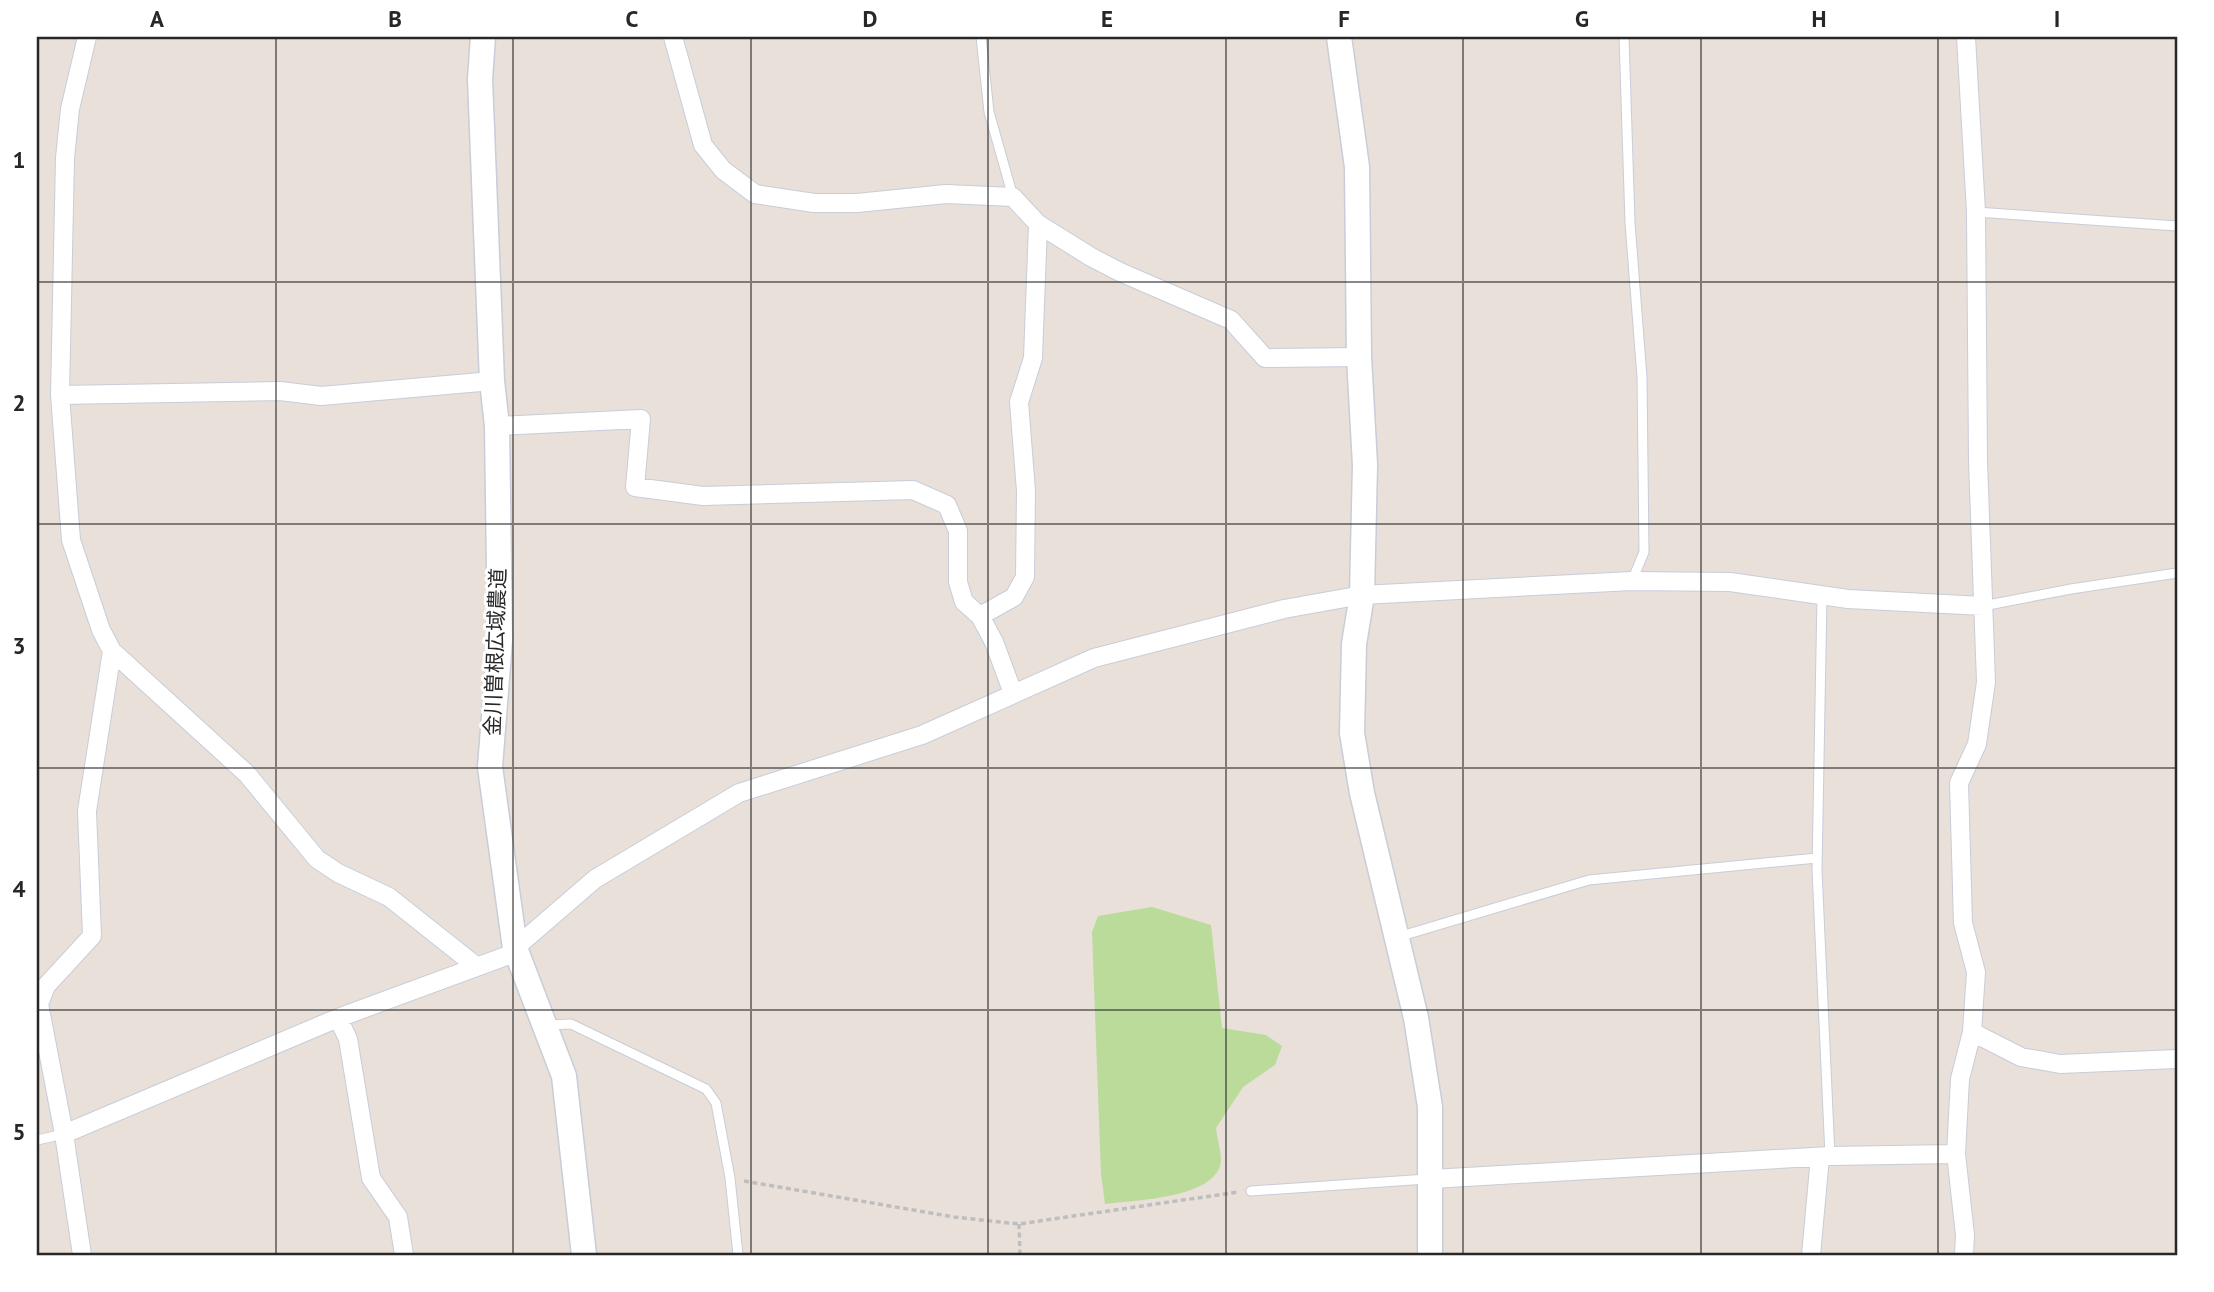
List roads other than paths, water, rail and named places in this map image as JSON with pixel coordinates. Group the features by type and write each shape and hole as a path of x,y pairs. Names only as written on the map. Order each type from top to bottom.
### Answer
{"street":[{"path":"86,37 70,109 65,158 60,395 71,540 101,631 112,651 247,774 317,859 338,873 389,897 476,966"},
{"name":"金川曽根広域農道","path":"483,37 480,79 492,381 497,426 500,640 490,767 516,950 564,1076 584,1255"},
{"path":"673,37 703,145 723,170 755,194 814,203 946,194 1013,197 1038,224 1120,272 1231,320 1265,358 1359,357"},
{"path":"1339,37 1357,167 1359,357 1366,465 1362,595 1354,644 1352,733 1362,793 1416,1018 1430,1107 1430,1255"},
{"path":"1964,1255 1965,1235 1956,1154 1960,1079 1972,1031 1976,972 1963,923 1959,783 1977,744 1986,682 1979,474 1976,212 1966,37"},
{"path":"980,616 1014,597 1025,577 1026,491 1020,402 1033,358 1038,224"},
{"path":"60,395 280,391 321,396 492,381"},
{"path":"497,426 641,419 635,487 703,496 913,490 947,505 958,531 958,583 964,602 980,616 1013,693"},
{"path":"64,1134 338,1018 516,950 596,879 739,793 922,735 1094,658 1284,609 1362,595 1632,581 1730,582 1848,599 1983,606"},
{"path":"82,1255 64,1134 38,1004 46,986 92,936 87,811 112,651"},
{"path":"338,1018 348,1039 371,1178 398,1216 404,1255"},
{"path":"1972,1031 2021,1057 2060,1064 2177,1059"},
{"path":"1432,1178 1825,1157 1956,1154"},
{"path":"1811,1255 1825,1157"}],"lane":[{"path":"981,37 989,112 1013,197"},
{"path":"1624,37 1630,223 1642,377 1644,552 1632,581"},
{"path":"1976,212 2177,226"},
{"path":"1983,606 2177,573"},
{"path":"1822,596 1817,858 1825,1157"},
{"path":"1396,937 1589,880 1817,858"},
{"path":"546,1025 571,1024 706,1089 716,1102 730,1178 738,1255"},
{"path":"37,1140 64,1134"},
{"path":"1251,1191 1432,1178"}]}
